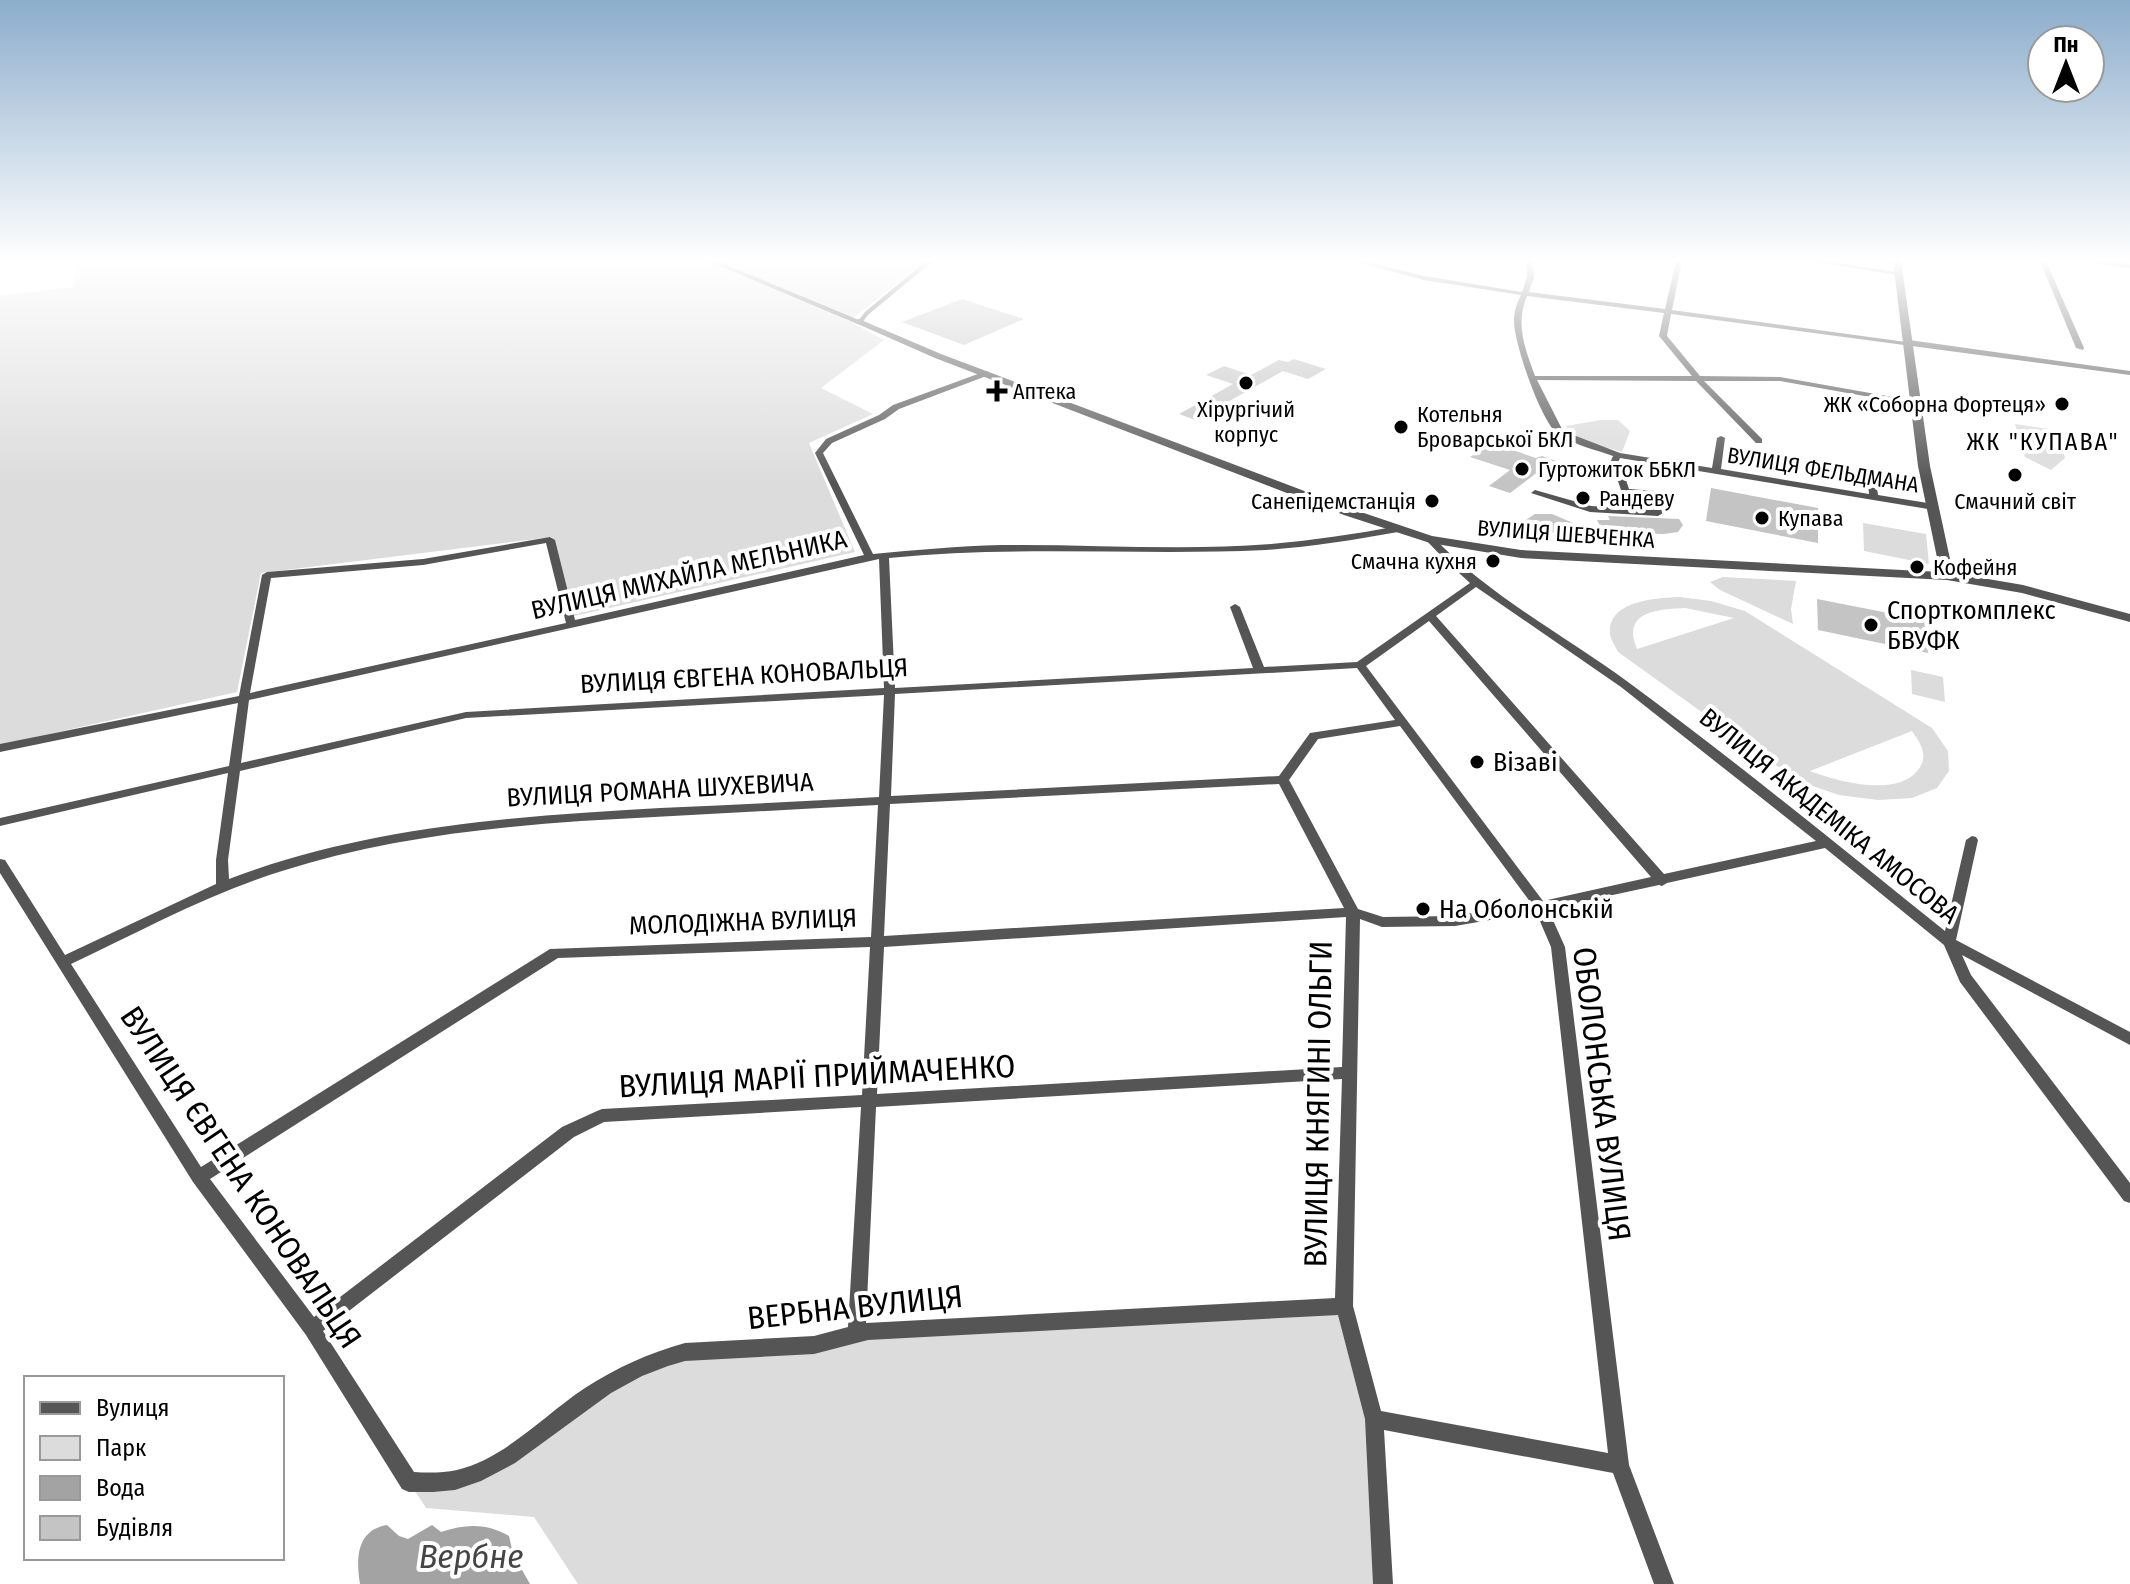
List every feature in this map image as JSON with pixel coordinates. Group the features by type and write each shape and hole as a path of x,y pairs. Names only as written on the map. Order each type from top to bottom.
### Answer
{"street":[{"name":"ВУЛИЦЯ ШЕВЧЕНКА","path":"890,335 1430,539 1521,554 1947,576 2023,589 2130,618"},
{"name":"ВУЛИЦЯ ФЕЛЬДМАНА","path":"1520,335 1528,368 1560,433 1618,455 1934,507"},
{"path":"1663,335 1696,377 1759,441"},
{"path":"1843,335 2130,373"},
{"path":"1908,335 1915,403 1947,576"},
{"path":"2074,335 2080,348"},
{"path":"857,1333 890,692 877,556 819,453 829,441 882,417 896,407 986,373"},
{"path":"1535,378 1780,379 1915,403"},
{"path":"1716,471 1721,438"},
{"path":"1613,465 1618,455"},
{"path":"1535,493 1590,509 1658,513 1652,493 1625,491 1619,471 1613,465 1569,467"},
{"path":"1871,473 1874,497"},
{"name":"ВУЛИЦЯ МИХАЙЛА МЕЛЬНИКА","path":"0,748 244,698 877,556 942,551 1298,544 1398,529"},
{"name":"ВУЛИЦЯ АКАДЕМІКА АМОСОВА","path":"1430,539 1476,583 1622,682 1949,942 1965,978 2130,1196"},
{"path":"223,887 222,860 244,698 267,575 423,562 550,540 571,624"},
{"path":"1360,665 1476,583"},
{"path":"1235,607 1260,671"},
{"path":"1430,615 1662,881"},
{"name":"ВУЛИЦЯ ЄВГЕНА КОНОВАЛЬЦЯ","path":"0,822 466,715 1360,665"},
{"name":"ОБОЛОНСЬКА ВУЛИЦЯ","path":"1360,665 1540,906 1558,947 1619,1465 1664,1584"},
{"path":"1283,780 1314,736 1402,722"},
{"name":"ВУЛИЦЯ РОМАНА ШУХЕВИЧА","path":"63,962 223,887 307,859 471,826 574,817 1283,780"},
{"name":"ВУЛИЦЯ КНЯГИНІ ОЛЬГИ","path":"1283,780 1353,912 1344,1306 1374,1419 1383,1584"},
{"path":"1972,840 1949,942 2130,1039"},
{"name":"МОЛОДІЖНА ВУЛИЦЯ","path":"199,1177 555,953 877,942 1353,912 1382,922 1455,921 1662,881 1828,843"},
{"name":"ВУЛИЦЯ ЄВГЕНА КОНОВАЛЬЦЯ","path":"0,863 199,1177 312,1329 409,1482"},
{"name":"ВУЛИЦЯ МАРІЇ ПРИЙМАЧЕНКО","path":"312,1329 568,1132 602,1116 1347,1073"},
{"name":"ВЕРБНА ВУЛИЦЯ","path":"409,1482 436,1485 483,1473 505,1461 592,1394 618,1378 665,1357 685,1352 814,1345 857,1333 1344,1306"},
{"path":"1374,1419 1619,1465"}],"green space":[{"path":"0,335 875,335 884,340 821,388 873,414 809,443 855,552 574,616 552,537 261,573 237,692 0,745"},
{"path":"1618,420 1630,431 1622,452 1583,440 1566,426"},
{"path":"2015,424 2056,430 2065,458 2051,470 2025,457"},
{"path":"1863,523 1926,534 1929,564 1864,551"},
{"path":"1723,577 1796,581 1791,609 1793,624 1720,590 1710,582"},
{"path":"1680,597 1711,601 1745,611 1932,728 1948,751 1949,771 1937,788 1912,798 1878,800 1839,795 1798,781 1618,652 1610,633 1617,614 1636,603","holes":["1685,608 1734,618 1637,649 1633,637 1638,620 1653,612","1912,731 1921,745 1923,760 1918,770 1896,783 1866,785 1810,771"]},
{"path":"1911,670 1943,677 1945,702 1912,694"},
{"path":"1344,1306 1374,1419 1383,1584 578,1584 534,1517 426,1508 409,1482 461,1479 643,1366 833,1342"}],"water":[{"name":"Вербне","path":"387,1525 399,1536 408,1539 432,1525 441,1532 476,1526 500,1532 509,1536 513,1554 530,1584 360,1584 360,1547 369,1533"}],"building":[{"path":"937,335 987,335 964,345"},
{"name":"Хірургічий корпус","path":"1294,359 1326,369 1308,379 1283,371 1195,420 1179,414 1233,384 1206,375 1224,366 1251,375 1279,360 1288,362"},
{"name":"Гуртожиток ББКЛ","path":"1492,443 1536,458 1542,456 1559,462 1548,470 1543,468 1510,493 1489,486 1510,470 1470,457"},
{"name":"Купава","path":"1711,488 1818,508 1818,543 1706,521"},
{"path":"1535,514 1552,514 1578,525 1569,532 1556,533 1535,531 1521,523"},
{"path":"1608,516 1679,519 1683,525 1678,532 1664,534 1603,532 1597,520 1610,520"},
{"name":"Спорткомплекс БВУФК","path":"1817,599 1924,620 1928,653 1818,630"}],"place":[{"name":"Хірургічий корпус","path":"1246,383"},
{"name":"Аптека","path":"997,391"},
{"name":"ЖК «Соборна Фортеця»","path":"2062,404"},
{"name":"Котельня Броварської БКЛ","path":"1401,427"},
{"name":"Гуртожиток ББКЛ","path":"1522,469"},
{"name":"Смачний світ","path":"2015,475"},
{"name":"Рандеву","path":"1583,498"},
{"name":"Санепідемстанція","path":"1432,501"},
{"name":"Купава","path":"1762,518"},
{"name":"Смачна кухня","path":"1493,561"},
{"name":"Кофейня","path":"1917,567"},
{"name":"Спорткомплекс БВУФК","path":"1871,625"},
{"name":"Візаві","path":"1477,762"},
{"name":"На Оболонській","path":"1423,909"}],"district":[{"name":"ЖК \"КУПАВА\"","path":"2043,442"}]}
